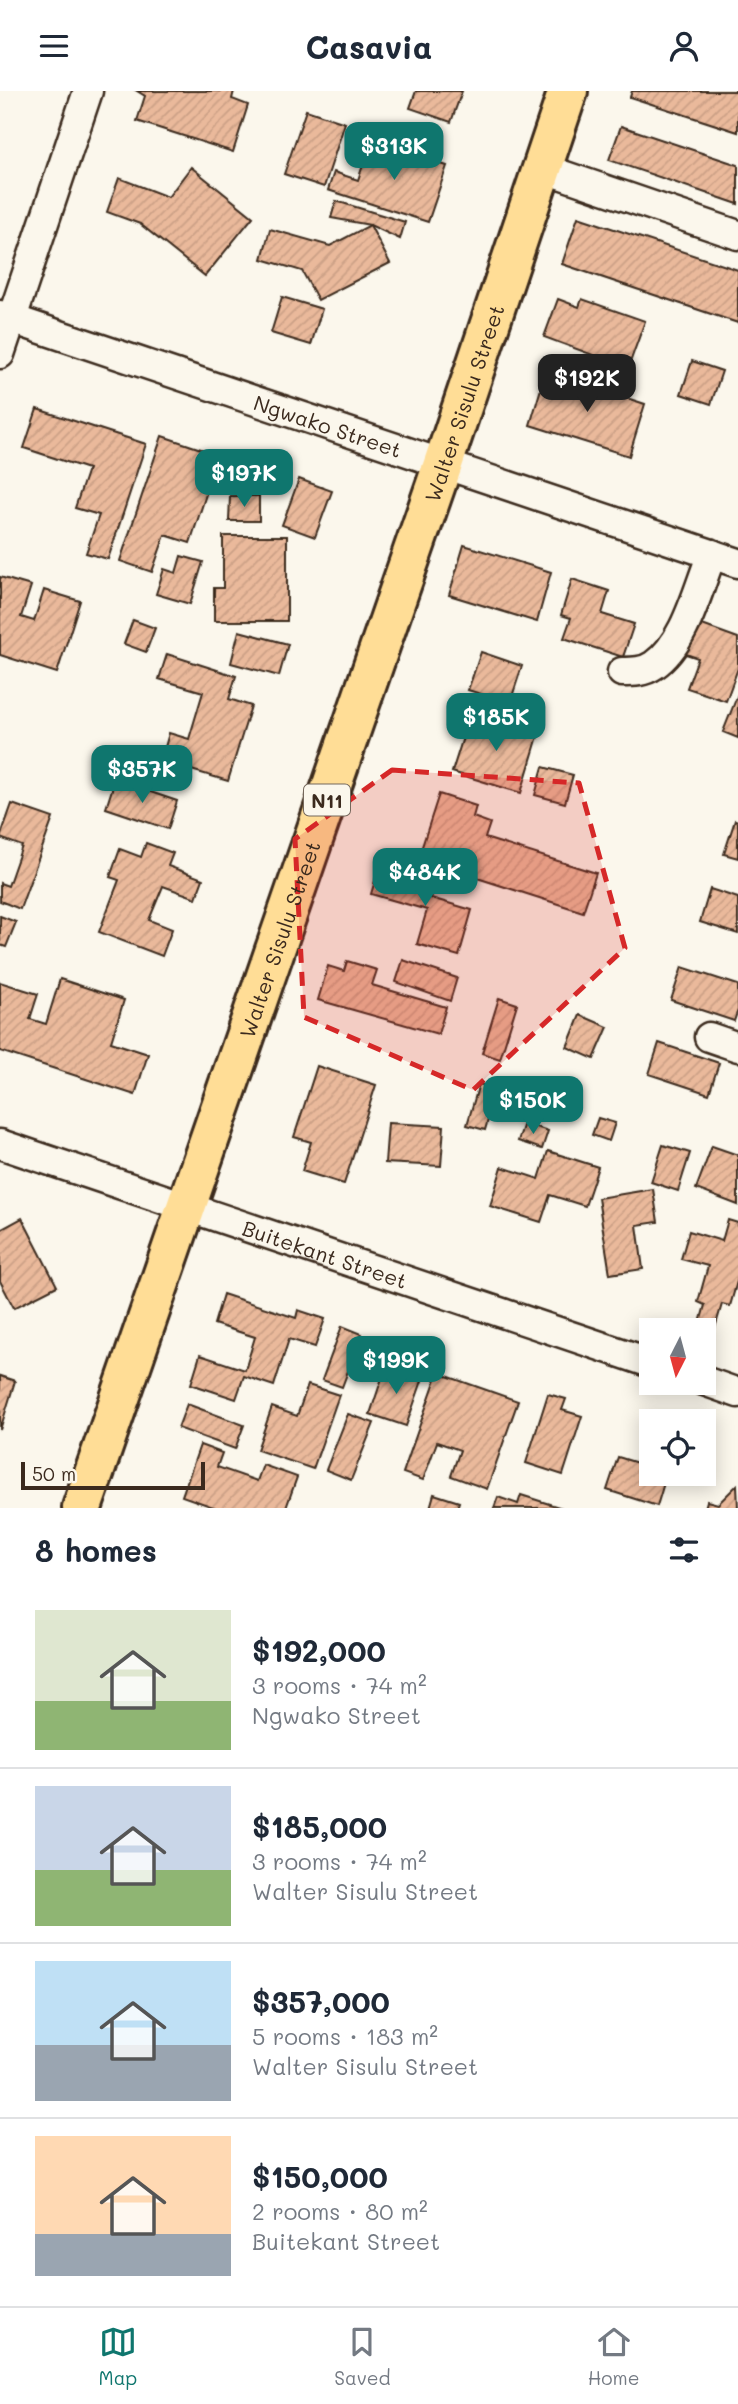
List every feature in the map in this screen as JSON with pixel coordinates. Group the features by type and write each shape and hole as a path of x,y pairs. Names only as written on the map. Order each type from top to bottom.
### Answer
{"highway":[{"name":"Walter Sisulu Street","path":"82,1508 443,464 568,91"}],"street":[{"path":"0,354 6,317 88,91"},
{"path":"542,169 738,235"},
{"name":"Ngwako Street","path":"6,317 725,558"},
{"path":"622,672 643,671 663,656 725,558"},
{"path":"709,1037 738,1047"},
{"name":"Buitekant Street","path":"0,1144 639,1359"},
{"path":"716,1385 738,1393"}],"highlighted area":[{"path":"392,770 579,783 625,948 473,1090 304,1017 295,839"}],"building":[{"path":"137,91 234,91 232,99 248,105 233,152 137,121 145,96"},
{"path":"416,91 462,91 451,122 410,108"},
{"path":"632,91 738,91 738,132 630,97"},
{"path":"306,110 345,123 324,187 284,174"},
{"path":"621,126 738,165 738,204 609,160"},
{"path":"371,141 447,166 428,222 328,190 334,172 358,180"},
{"path":"191,167 253,217 205,276 140,224 107,212 119,178 168,197"},
{"path":"336,201 405,222 400,239 370,225 331,218"},
{"path":"578,217 738,270 738,323 562,264"},
{"path":"370,225 390,263 318,300 302,271 262,259 270,229 330,246"},
{"path":"282,297 322,309 311,345 271,333"},
{"path":"558,299 579,307 582,299 645,321 628,368 544,337"},
{"path":"692,361 722,371 711,404 681,394"},
{"path":"546,372 645,404 629,456 530,425"},
{"path":"37,409 146,444 108,559 86,553 99,515 75,508 88,469 24,448"},
{"path":"162,436 219,455 190,543 165,535 152,572 120,561"},
{"path":"299,479 332,491 315,537 282,525"},
{"path":"230,496 259,496 259,521 229,521"},
{"path":"223,536 287,536 287,621 214,621 214,588 223,588"},
{"path":"464,545 551,572 537,622 449,595"},
{"path":"181,556 203,562 190,604 156,594 164,569 176,573"},
{"path":"0,577 31,586 21,617 34,621 44,590 80,601 57,673 0,655"},
{"path":"572,579 609,591 602,614 634,624 623,657 564,638 571,618 561,615"},
{"path":"133,620 155,628 146,652 124,644"},
{"path":"691,621 738,638 738,668 726,701 687,688 698,658 680,652"},
{"path":"239,631 288,644 279,676 231,663"},
{"path":"481,652 522,666 510,703 468,690"},
{"path":"167,654 236,676 229,699 251,706 228,781 161,761 169,733 189,739 203,692 159,679"},
{"path":"738,694 738,738 723,732"},
{"path":"471,712 539,733 521,793 452,772"},
{"path":"543,767 573,775 565,803 535,795"},
{"path":"115,780 177,801 168,829 106,808"},
{"path":"439,794 476,806 473,817 490,823 485,838 596,873 583,912 418,859"},
{"path":"12,804 53,818 20,909 0,901 0,883 8,886 22,846 0,838"},
{"path":"735,820 738,821 738,858 724,854"},
{"path":"146,843 173,853 168,866 203,879 196,898 163,886 149,920 172,929 162,956 99,932 119,880 110,877 120,849 141,857"},
{"path":"380,864 437,880 431,898 472,910 459,956 417,944 427,910 371,894"},
{"path":"710,889 738,898 738,934 700,922"},
{"path":"0,916 16,922 6,947 0,945"},
{"path":"403,960 457,978 450,1001 396,982"},
{"path":"347,961 377,970 372,985 446,1007 438,1034 318,1000 328,966 344,971"},
{"path":"682,967 738,985 738,1010 734,1021 671,1000"},
{"path":"60,979 124,1000 111,1042 148,1054 135,1095 0,1051 0,982 38,994 30,1019 46,1024"},
{"path":"499,998 517,1004 500,1059 482,1053"},
{"path":"580,1015 608,1027 594,1059 567,1047"},
{"path":"659,1043 719,1063 709,1094 649,1074"},
{"path":"317,1066 376,1085 344,1184 302,1171 311,1142 294,1137"},
{"path":"479,1084 497,1089 485,1130 467,1125"},
{"path":"598,1118 615,1123 609,1141 592,1135"},
{"path":"388,1123 444,1126 441,1166 385,1163"},
{"path":"524,1123 548,1131 542,1149 518,1141"},
{"path":"663,1145 690,1153 678,1191 651,1182"},
{"path":"712,1146 738,1155 738,1205 696,1189"},
{"path":"548,1151 598,1167 585,1206 550,1195 541,1222 490,1206 502,1167 539,1179"},
{"path":"653,1189 658,1222 637,1225 643,1269 610,1274 598,1198"},
{"path":"22,1218 57,1286 14,1308 0,1281 0,1230"},
{"path":"728,1220 738,1223 738,1278 730,1306 722,1304 716,1325 716,1318 701,1318 705,1305 698,1302 708,1266 681,1259 689,1231 722,1241"},
{"path":"223,1294 296,1318 298,1310 325,1319 315,1347 289,1339 274,1386 244,1376 236,1399 191,1384 200,1355 245,1370 255,1337 214,1324"},
{"path":"342,1326 362,1334 342,1387 322,1380"},
{"path":"386,1366 423,1378 406,1426 370,1414"},
{"path":"438,1373 518,1401 487,1489 451,1476 460,1450 437,1442 423,1480 403,1473"},
{"path":"0,1376 15,1381 0,1430"},
{"path":"308,1385 339,1395 313,1469 257,1450 272,1407 297,1416"},
{"path":"548,1394 566,1399 562,1410 582,1416 563,1475 526,1463"},
{"path":"187,1404 244,1425 235,1449 178,1428"},
{"path":"348,1414 374,1423 351,1480 326,1470"},
{"path":"200,1445 222,1453 217,1467 257,1481 263,1465 297,1477 286,1508 216,1508 182,1496"},
{"path":"618,1457 639,1463 639,1486 663,1486 657,1506 607,1490"},
{"path":"737,1485 738,1508 705,1508 707,1501 718,1504"},
{"path":"434,1494 459,1502 457,1508 430,1508"},
{"path":"521,1495 562,1508 494,1508 498,1497 518,1504"}]}
